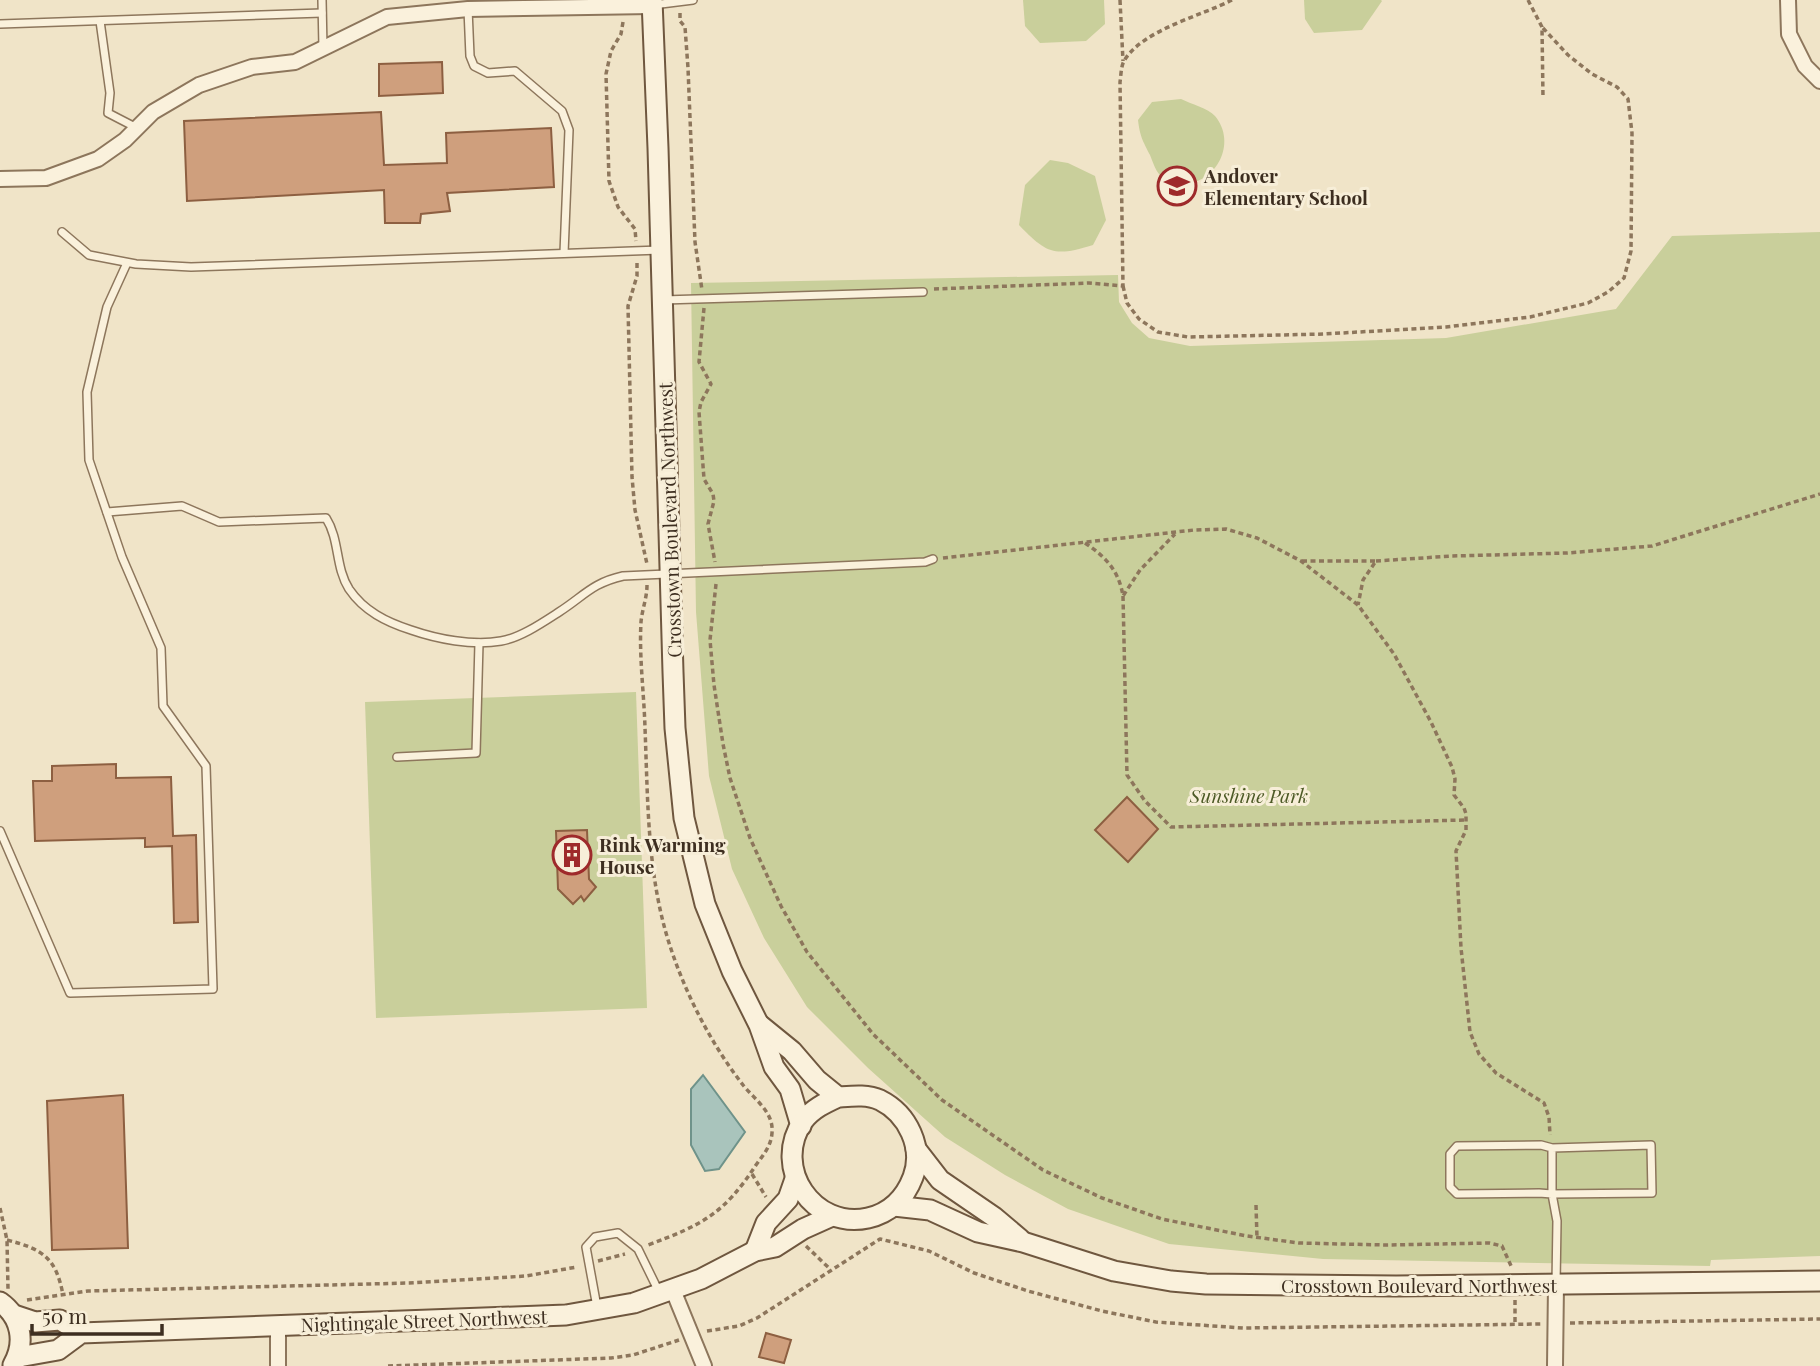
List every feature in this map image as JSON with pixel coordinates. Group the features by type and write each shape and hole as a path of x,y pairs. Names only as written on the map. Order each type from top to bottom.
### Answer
{"street":[{"path":"1788,0 1788,34 1805,66 1820,81"},
{"path":"0,178 46,178 98,159 125,140 153,112 199,85 252,67 295,62 387,17 468,9 652,3"},
{"name":"Crosstown Boulevard Northwest","path":"652,3 679,774 692,857 705,904 720,944 760,1025 774,1067 790,1089 801,1126"},
{"name":"Crosstown Boulevard Northwest","path":"760,1025 792,1051 817,1080 838,1097 859,1095 879,1100 897,1112 910,1129 916,1149 940,1180 994,1217 1023,1242"},
{"path":"832,1216 819,1210 805,1196 795,1179 792,1159 794,1139 801,1126 819,1106 838,1097"},
{"path":"894,1206 908,1190 916,1170 916,1149"},
{"path":"755,1251 766,1223 788,1199 795,1179"},
{"name":"Crosstown Boulevard Northwest","path":"832,1216 858,1220 877,1216 894,1206 930,1210 978,1232 1023,1242 1114,1271 1206,1284 1556,1285 1820,1281"},
{"name":"Nightingale Street Northwest","path":"13,1303 35,1322 60,1320 81,1333 566,1315 634,1303 701,1279 755,1251 775,1247 803,1229 832,1216"},
{"path":"1555,1366 1556,1285"},
{"path":"666,1292 704,1366"},
{"name":"Nightingale Street Northwest","path":"13,1303 21,1343 15,1362"},
{"path":"278,1326 278,1366"},
{"name":"Nightingale Street Northwest","path":"15,1362 58,1350 81,1333"}],"lane":[{"path":"322,0 324,48"},
{"path":"652,3 693,0"},
{"path":"468,9 470,56 474,66 488,73 515,71 562,111 569,130 565,253"},
{"path":"0,24 322,13"},
{"path":"100,20 110,93 108,113 137,128"},
{"path":"62,232 89,255 127,263 191,267 661,250"},
{"path":"0,831 70,993 213,989 206,766 163,706 161,648 122,557 89,460 87,392 107,307 127,263"},
{"path":"663,300 923,292"},
{"path":"107,512 182,506 219,522 326,518 333,530 340,570 349,589 376,615 422,634 479,643 503,641 534,627 593,586 624,576 925,562 933,559"},
{"path":"397,757 476,753 479,643"},
{"path":"1541,1145 1552,1148 1651,1145 1651,1193 1457,1194 1450,1186 1450,1154 1457,1146 1541,1145"},
{"path":"1552,1148 1552,1194 1557,1221 1556,1285"},
{"path":"598,1309 586,1247 595,1237 618,1233 638,1249 666,1292"}],"path":[{"path":"1120,0 1123,62 1120,82 1124,286 1127,303 1139,318 1158,332 1188,337 1324,334 1446,327 1530,317 1588,303 1608,292 1624,278 1631,251 1632,133 1628,99 1617,86 1592,74 1568,55 1542,27 1528,0"},
{"path":"1123,62 1143,42 1180,21 1215,9 1231,0"},
{"path":"680,21 685,27 695,242 703,292"},
{"path":"623,26 611,51 606,74 609,181 618,207 635,229"},
{"path":"1542,27 1543,98"},
{"path":"637,267 628,306 632,477 635,510 646,559"},
{"path":"923,292 936,288 1089,283 1124,286"},
{"path":"704,311 699,362 711,384 701,402 699,412 704,479 714,501 708,524 715,562"},
{"path":"1301,561 1376,561 1567,553 1652,545 1820,494"},
{"path":"933,559 1176,532 1226,529 1243,533 1301,561 1357,605 1394,654 1431,722 1452,767 1455,779 1454,795 1464,808 1466,830 1456,851 1461,947 1470,1032 1479,1054 1496,1073 1544,1103 1549,1116 1552,1148"},
{"path":"1122,596 1140,569 1176,532"},
{"path":"1085,543 1107,559 1121,583 1127,775 1146,802 1171,827 1466,820"},
{"path":"1357,605 1363,580 1376,561"},
{"path":"716,582 710,640 723,744 730,778 750,838 781,906 807,952 873,1034 942,1100 1043,1170 1102,1198 1140,1212 1186,1225 1299,1243 1489,1243 1502,1246 1513,1272"},
{"path":"0,1208 7,1240 8,1291 13,1303 88,1291 409,1283 526,1276 588,1264 638,1249 697,1225 724,1208 737,1194 771,1144 773,1128 769,1112 742,1084 709,1033 681,975 663,925 653,877 648,796 641,631 647,591"},
{"path":"1256,1205 1257,1238"},
{"path":"705,1331 732,1328 757,1318 880,1239 929,1251 974,1273 1028,1291 1111,1314 1156,1322 1243,1328 1538,1324"},
{"path":"7,1240 30,1246 45,1254 56,1269 62,1296"},
{"path":"1514,1296 1515,1324"},
{"path":"1570,1323 1820,1319"},
{"path":"388,1366 611,1358 633,1355 677,1341"}],"green space":[{"path":"1023,0 1104,0 1105,24 1086,41 1040,43 1025,26"},
{"path":"1304,0 1382,1 1362,30 1314,33 1305,19"},
{"path":"1181,99 1212,113 1222,128 1224,140 1223,153 1218,164 1200,180 1187,183 1174,182 1158,173 1142,139 1138,120 1152,102"},
{"path":"1050,160 1068,163 1095,176 1106,220 1093,245 1069,251 1052,250 1037,242 1019,225 1025,185"},
{"name":"Sunshine Park","path":"1820,232 1820,1256 1711,1260 1710,1266 1323,1259 1169,1244 1068,1209 1005,1175 945,1137 868,1068 807,1007 764,938 732,869 709,776 696,612 691,283 1118,275 1119,302 1132,323 1149,338 1190,346 1446,338 1616,309 1672,236"},
{"path":"636,692 647,1008 376,1018 365,702"}],"water":[{"path":"703,1075 745,1132 719,1169 705,1171 691,1145 691,1089"}],"building":[{"path":"442,62 443,93 379,96 379,64"},
{"path":"381,112 384,165 447,163 446,133 551,128 554,187 447,193 450,211 421,214 420,223 385,223 384,190 187,201 184,121"},
{"path":"116,764 116,778 171,777 173,836 196,835 198,922 174,923 172,846 145,847 145,838 35,841 33,781 52,781 52,766"},
{"path":"1127,797 1158,829 1128,862 1095,830"},
{"name":"Rink Warming House","path":"587,830 589,879 596,887 584,901 581,896 573,904 558,889 556,831"},
{"path":"123,1095 128,1248 52,1250 47,1101"},
{"path":"766,1333 791,1340 784,1363 759,1357"}],"place":[{"name":"Andover Elementary School","path":"1177,186"},
{"name":"Rink Warming House","path":"572,855"}]}
